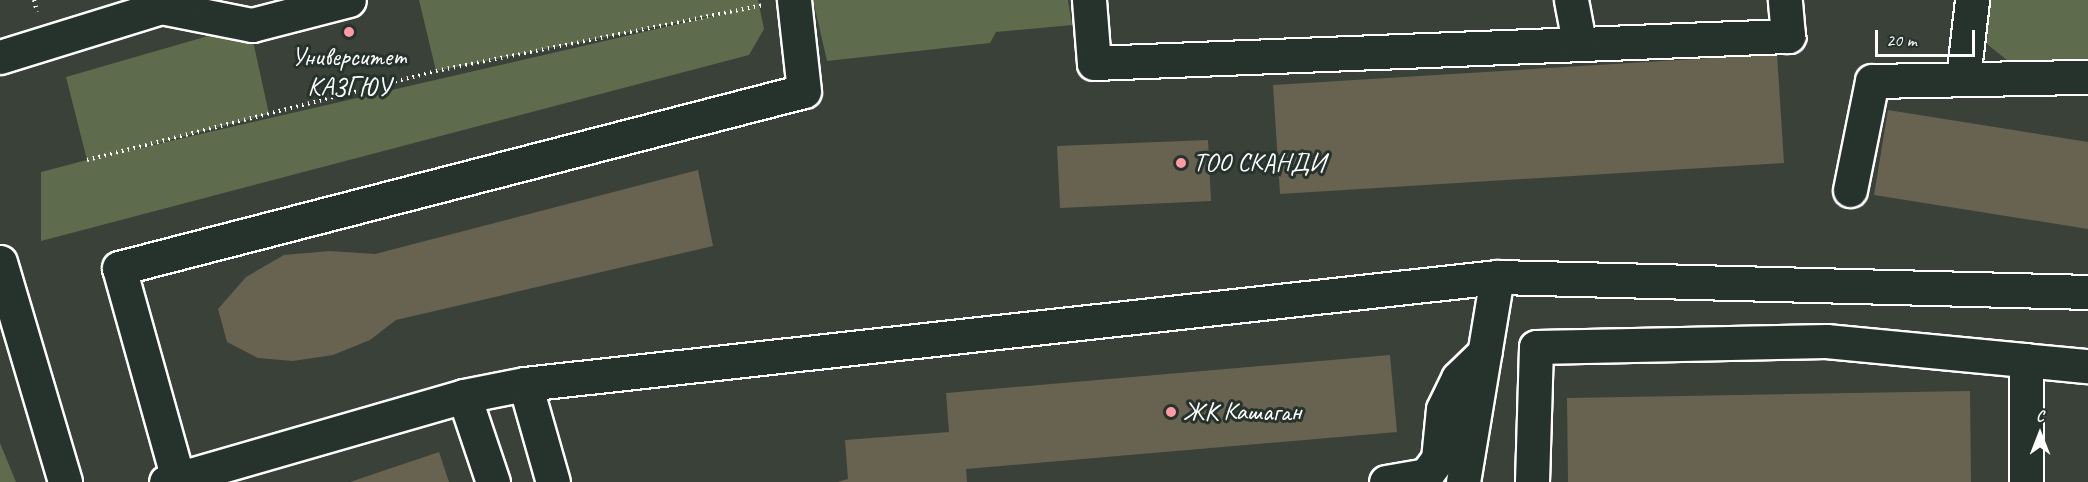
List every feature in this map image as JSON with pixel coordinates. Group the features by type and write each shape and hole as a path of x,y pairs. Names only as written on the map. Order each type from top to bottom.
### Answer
{"street":[{"path":"0,57 172,4 252,25 350,0"},
{"path":"1089,0 1094,63 1579,42 1788,36 1785,0"},
{"path":"1571,0 1579,42"},
{"path":"1963,80 1972,0"},
{"path":"783,2 804,91 119,268 172,480 464,396 525,384 1497,277 2088,292"},
{"path":"1850,190 1872,81 2088,77"},
{"path":"0,262 65,482"},
{"path":"1463,482 1497,277"},
{"path":"1532,482 1536,347 1826,341 2088,366"},
{"path":"1386,482 1426,475 1438,459 1443,409 1458,378 1485,352"},
{"path":"2026,360 2026,482"},
{"path":"525,384 553,482"},
{"path":"464,396 493,482"}],"path":[{"path":"87,160 436,71 783,2"}],"green space":[{"path":"419,0 758,0 764,29 749,55 41,241 41,172 87,160 66,77 215,34 253,41 269,114 123,152 730,12 436,71"},
{"path":"813,0 1068,0 1072,25 996,32 990,43 827,61"},
{"path":"1989,0 2088,0 2088,73 2013,65 1987,44"},
{"path":"0,443 16,482 0,482"}],"building":[{"path":"1777,54 1784,163 1280,194 1273,85"},
{"path":"1888,110 2088,142 2088,229 1874,195"},
{"path":"1208,140 1211,201 1060,208 1057,146"},
{"path":"698,170 713,246 396,320 370,340 333,355 293,361 258,358 227,342 218,309 246,277 284,255 330,251 375,254"},
{"name":"ЖК Кашаган","path":"1390,355 1397,432 966,469 967,482 837,482 848,479 845,440 949,432 946,393"},
{"path":"1970,391 1971,482 1568,482 1567,398"},
{"path":"439,452 449,482 350,482"}],"place":[{"name":"Университет КАЗГЮУ","path":"349,32"},
{"name":"ТОО СКАНДИ","path":"1181,163"},
{"name":"ЖК Кашаган","path":"1171,412"}]}
